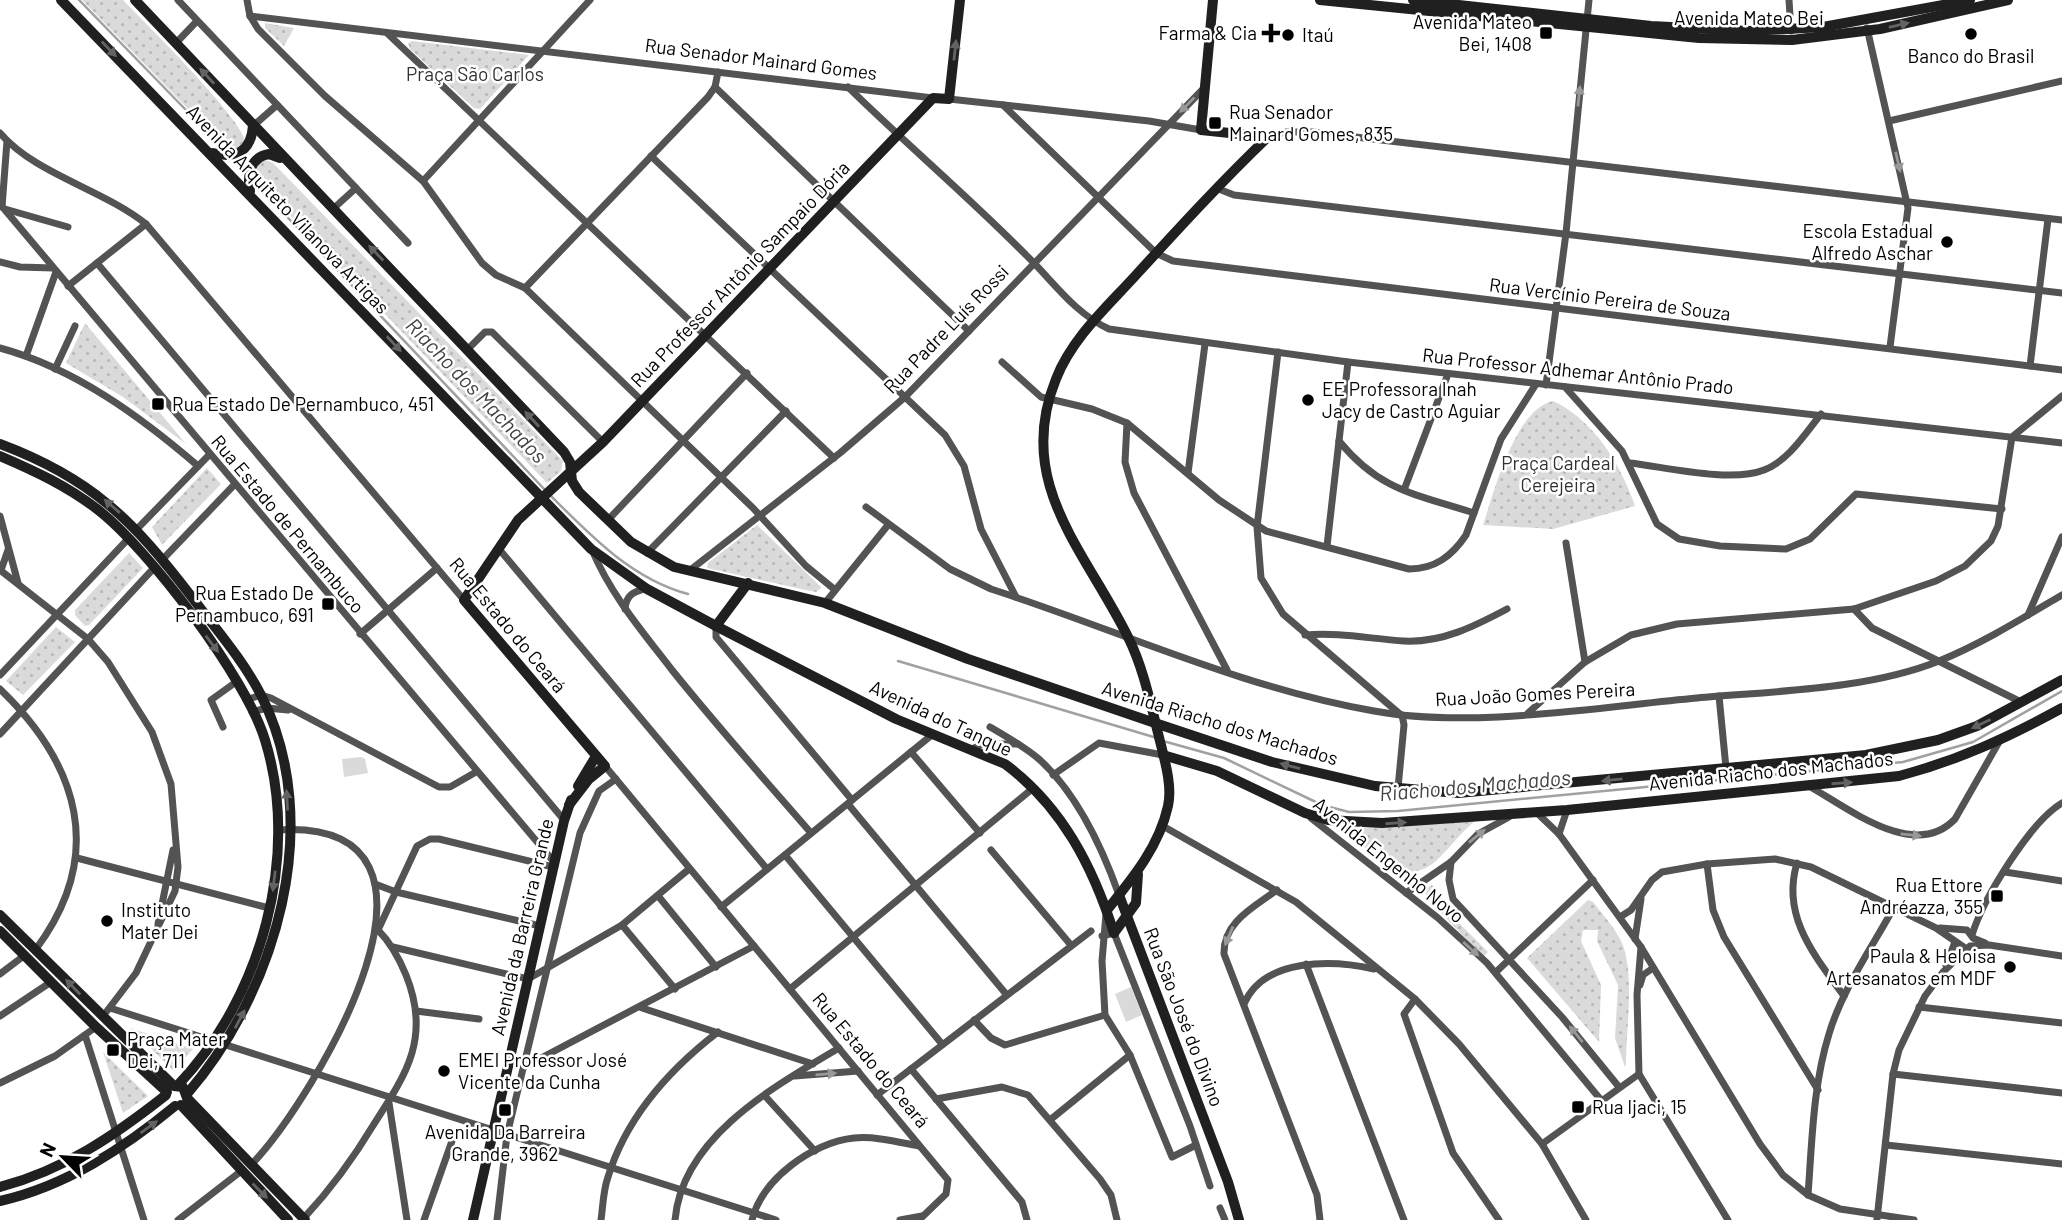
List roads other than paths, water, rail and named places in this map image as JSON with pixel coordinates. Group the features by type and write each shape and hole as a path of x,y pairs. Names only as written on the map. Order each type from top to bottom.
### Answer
{"main road":[{"name":"Avenida Arquiteto Vilanova Artigas","path":"61,0 545,497 591,549 647,589 716,626"},
{"name":"Avenida Arquiteto Vilanova Artigas","path":"135,0 283,159 334,208 564,452 570,462 570,473"},
{"path":"949,99 960,0"},
{"path":"1202,130 1213,0"},
{"name":"Avenida Mateo Bei","path":"1320,0 1408,3 1699,38 1791,35 1866,26 2008,0"},
{"name":"Avenida Mateo Bei","path":"1866,26 1970,0"},
{"name":"Rua Senador Mainard Gomes","path":"933,98 949,99"},
{"name":"Rua Professor Antônio Sampaio Dória","path":"464,600 518,520 603,442 933,98"},
{"path":"212,153 226,156 240,153 248,146 253,126"},
{"name":"Rua Senador Mainard Gomes","path":"1202,130 1268,137"},
{"path":"1244,161 1246,136"},
{"name":"Rua São José do Divino","path":"1114,933 1107,910 1138,874 1161,825 1169,800 1163,753 1146,684 1129,638 1069,534 1049,489 1042,446 1049,401 1065,358 1094,321 1216,188 1268,137"},
{"path":"250,192 248,174 258,159 269,154 283,159"},
{"path":"0,444 88,486 114,506 162,560 224,640 261,695 267,708 286,781 283,830 286,885 271,948 261,976 225,1046 182,1101 121,1146 59,1181 0,1201"},
{"path":"0,456 76,494 100,512 128,539 219,653 264,736 283,830 269,908 244,984 213,1042 172,1090 117,1132 60,1167 0,1187"},
{"name":"Avenida Riacho dos Machados","path":"570,473 575,486 608,520 648,553 689,571 825,603 1157,729 1344,780 1398,788 1458,793 1866,755 1938,740 1977,726 2062,680"},
{"path":"716,626 748,583"},
{"name":"Rua Estado do Ceará","path":"464,600 605,766"},
{"name":"Avenida do Tanque","path":"716,626 896,719 1005,764 1032,789 1074,837 1107,910"},
{"name":"Avenida Riacho dos Machados","path":"1305,813 1328,820 1381,824 1514,815 1899,776 1951,762 1999,742 2062,708"},
{"name":"Avenida Engenho Novo","path":"1163,753 1217,771 1305,813"},
{"name":"Avenida da Barreira Grande","path":"473,1220 564,820 569,805 596,756"},
{"name":"Avenida da Barreira Grande","path":"569,805 589,779 605,766"},
{"name":"Rua São José do Divino","path":"1114,933 1137,900 1138,874"},
{"name":"Rua São José do Divino","path":"1119,895 1234,1199 1239,1220"},
{"path":"0,915 106,1012 240,1172 288,1220"},
{"path":"0,931 96,1027 172,1090"},
{"path":"172,1090 169,1102 182,1101 304,1219"}],"street":[{"path":"178,0 408,243"},
{"path":"247,0 250,16 272,44 325,96 423,181 482,263 496,275 525,288 722,478 798,558 834,589"},
{"path":"423,181 590,0"},
{"path":"1546,385 1566,233 1589,0"},
{"path":"1790,0 1791,35"},
{"name":"Rua Senador Mainard Gomes","path":"250,16 933,98"},
{"path":"176,43 197,21"},
{"path":"1866,26 1907,202 1890,347"},
{"path":"387,33 834,458"},
{"path":"525,288 715,87 718,72"},
{"path":"1889,121 2062,81"},
{"path":"715,87 970,331"},
{"path":"848,87 1034,264 1065,297 1094,321"},
{"name":"Rua Padre Luís Rossi","path":"689,571 834,458 905,397 1205,87"},
{"name":"Rua Senador Mainard Gomes","path":"949,99 1202,130"},
{"path":"253,126 277,105"},
{"path":"1003,105 1156,253"},
{"path":"1268,137 1286,132 1313,132 2062,220"},
{"name":"Rua Estado do Ceará","path":"0,133 25,155 126,208 146,224 464,600"},
{"path":"7,141 2,207 68,227"},
{"path":"651,156 945,435 956,450 967,476 981,529 1016,597"},
{"path":"334,208 356,188"},
{"path":"1216,188 1234,195 2062,293"},
{"name":"Rua Estado de Pernambuco","path":"2,207 554,865"},
{"path":"2030,366 2048,219"},
{"path":"68,286 146,224"},
{"name":"Rua Vercínio Pereira de Souza","path":"1156,253 1185,264 1890,347 2062,370"},
{"path":"0,261 54,270 26,356"},
{"path":"97,263 564,820"},
{"name":"Rua Professor Adhemar Antônio Prado","path":"1094,321 1120,331 1205,344 2062,443"},
{"path":"55,369 75,326"},
{"path":"468,349 485,332 492,331 603,442"},
{"path":"1188,473 1205,344"},
{"path":"0,348 55,369 135,416 198,466"},
{"path":"1278,352 1257,527 1261,578 1283,614 1402,715 1404,725 1398,788"},
{"path":"1002,362 1033,392 1049,401 1092,409 1127,422 1257,527 1409,569 1424,569 1458,548 1466,535 1510,421 1536,384"},
{"path":"1327,546 1348,362"},
{"path":"608,520 747,373"},
{"path":"1404,490 1448,374"},
{"path":"1565,387 1630,463 1657,524 1679,539 1697,543 1786,549 1810,539 1856,494 2002,509"},
{"path":"1528,713 1585,662 1631,635 1677,624 1854,609 1936,581 1965,566 1991,541 2002,509 2012,437 2062,396"},
{"path":"648,553 786,411"},
{"path":"1630,463 1729,474 1756,473 1785,456 1821,414"},
{"path":"1127,422 1125,462 1134,493 1228,671"},
{"path":"1339,441 1366,471 1404,490 1474,513"},
{"path":"136,530 209,455"},
{"path":"162,560 234,485"},
{"name":"Rua João Gomes Pereira","path":"866,507 966,578 1228,671 1373,711 1402,715 1486,717 1857,681 1939,661 2062,595"},
{"path":"0,516 18,583"},
{"path":"825,603 888,525"},
{"path":"2028,615 2062,537"},
{"path":"0,675 128,539"},
{"path":"1566,543 1585,662"},
{"path":"8,549 0,570 88,639 120,677 159,747 171,784 176,831 173,883 154,938 136,973 106,1012 213,1042 390,1101 681,1190 753,1216 776,1220"},
{"path":"499,549 767,869"},
{"path":"591,549 605,580 625,610 720,729 811,833"},
{"path":"360,634 437,568"},
{"path":"0,734 153,569"},
{"path":"625,610 629,596 635,591 647,589"},
{"path":"1306,635 1325,633 1406,641 1442,638 1507,609"},
{"path":"1854,609 1872,628 2021,703"},
{"path":"716,626 716,638 1006,994"},
{"path":"223,727 211,700 236,682"},
{"path":"0,689 47,743 68,782 73,804 77,858 65,900 36,949"},
{"path":"246,700 261,695 439,787 450,787 476,772"},
{"path":"1719,696 1726,768"},
{"path":"252,712 267,708 292,711"},
{"name":"Avenida do Tanque","path":"990,727 1018,744 1053,775 1090,828 1119,895"},
{"path":"721,907 933,734"},
{"path":"1806,785 1900,835 1927,836 1948,826 1955,819 1999,742"},
{"path":"971,749 983,744 1018,744"},
{"name":"Avenida Engenho Novo","path":"1053,775 1094,745 1111,744 1163,753"},
{"path":"911,752 980,832"},
{"name":"Rua Estado do Ceará","path":"605,766 950,1184 946,1194 923,1218"},
{"name":"Avenida da Barreira Grande","path":"497,1220 507,1135 580,833 599,790 616,779"},
{"path":"790,989 1032,789"},
{"path":"1943,972 1958,936 1977,916 2042,818 2062,803"},
{"path":"1559,834 1567,810"},
{"path":"1536,812 1559,834 1641,947 1766,1153 1783,1175 1808,1195 1853,1213 1877,1218 1914,1220"},
{"name":"Avenida Engenho Novo","path":"1305,813 1406,893 1496,972 1601,1100"},
{"path":"1406,893 1451,862 1478,834 1514,815"},
{"path":"1161,825 1277,890 1415,999 1460,1044 1542,1144 1586,1220"},
{"path":"283,830 323,835 349,844 362,858 375,884 377,930 393,947 410,987 416,1011 415,1046 390,1101 352,1161 304,1219"},
{"path":"251,1165 282,1128 316,1075 352,1005 377,930 417,846 430,839 554,865"},
{"path":"991,850 1070,944"},
{"path":"785,855 942,1044"},
{"path":"77,858 269,908"},
{"path":"1620,917 1631,911 1662,872 1707,864 1775,859 1797,863 1970,942 2062,956"},
{"name":"Avenida Engenho Novo","path":"1451,862 1449,880 1453,899 1562,1017 1619,1087"},
{"path":"1797,863 1791,889 1795,916 1819,961 1844,996"},
{"path":"1707,864 1713,910 1724,937 1818,1090"},
{"path":"393,947 528,979 622,925 659,897 689,869"},
{"path":"2005,872 2062,881"},
{"path":"1496,972 1593,880"},
{"path":"375,884 396,892 540,926"},
{"path":"1277,890 1238,919 1227,935 1224,954 1317,1195 1320,1220"},
{"path":"659,897 716,967"},
{"path":"1635,939 1641,898"},
{"path":"1808,1195 1818,1090 1829,1032 1844,996 1893,909"},
{"path":"1107,910 1102,936 1105,1014 1130,1055 1172,1157 1196,1145"},
{"path":"1877,1218 1893,1074 1899,1050 1919,1007 1943,972 1970,942 1977,916"},
{"path":"622,925 675,989"},
{"path":"877,1095 1070,944 1091,931"},
{"path":"1102,936 1114,933"},
{"name":"Rua São José do Divino","path":"1114,933 1190,1126 1210,1186"},
{"path":"1958,936 1970,942"},
{"path":"524,1067 754,946"},
{"path":"1641,947 1637,995 1639,1074 1728,1220"},
{"path":"1349,963 1358,954"},
{"path":"0,974 24,956"},
{"path":"1244,1004 1252,988 1306,964 1349,963 1376,970"},
{"path":"1306,964 1404,1220"},
{"path":"1637,995 1643,975 1653,968"},
{"path":"1232,975 1252,988"},
{"path":"0,1016 51,982"},
{"path":"1415,999 1404,1014 1422,1073 1453,1153 1499,1220"},
{"path":"642,1007 813,1064"},
{"path":"1919,1007 2062,1023"},
{"path":"416,1011 479,1019"},
{"path":"974,1020 991,1038 1005,1045 1105,1014"},
{"path":"0,1083 31,1070 96,1027"},
{"path":"601,1220 611,1168 652,1095 689,1055 718,1032"},
{"path":"85,1035 144,1220"},
{"path":"675,1220 681,1190 725,1125 839,1048"},
{"path":"1050,1120 1130,1055"},
{"path":"911,1069 1022,1202 1027,1220"},
{"path":"795,1076 858,1071"},
{"path":"1542,1144 1639,1074"},
{"path":"1893,1074 2062,1093"},
{"path":"936,1099 1012,1088 1028,1095 1105,1187 1115,1206 1117,1220"},
{"path":"765,1096 816,1151"},
{"path":"390,1101 407,1220"},
{"name":"Rua São José do Divino","path":"1190,1126 1208,1130"},
{"path":"753,1216 766,1192 780,1177 816,1151 854,1138 920,1146"},
{"path":"424,1220 452,1141"},
{"path":"1886,1145 2062,1164"},
{"path":"178,1220 240,1172"},
{"path":"1220,1208 1225,1220"},
{"path":"900,1220 923,1218"}],"waterway":[{"name":"Riacho dos Machados","path":"79,0 220,145"},
{"name":"Riacho dos Machados","path":"258,186 546,491"},
{"name":"Riacho dos Machados","path":"551,496 597,541 631,567 649,578 688,594"},
{"name":"Riacho dos Machados","path":"898,661 1157,738"},
{"name":"Riacho dos Machados","path":"1163,741 1224,758 1322,805 1349,812 1398,811 1903,762 1973,742 2062,691"}],"place":[{"name":"Farma & Cia","path":"1271,33"},
{"name":"Avenida Mateo Bei, 1408","path":"1546,33"},
{"name":"Banco do Brasil","path":"1971,34"},
{"name":"Itaú","path":"1288,35"},
{"name":"Rua Senador Mainard Gomes, 835","path":"1215,123"},
{"name":"Escola Estadual Alfredo Aschar","path":"1947,242"},
{"name":"EE Professora Inah Jacy de Castro Aguiar","path":"1308,400"},
{"name":"Rua Estado De Pernambuco, 451","path":"158,404"},
{"name":"Rua Estado De Pernambuco, 691","path":"328,604"},
{"name":"Rua Ettore Andréazza, 355","path":"1997,896"},
{"name":"Instituto Mater Dei","path":"107,921"},
{"name":"Paula & Heloisa Artesanatos em MDF","path":"2010,967"},
{"name":"Praça Mater Dei, 711","path":"113,1050"},
{"name":"EMEI Professor José Vicente da Cunha","path":"444,1071"},
{"name":"Rua Ijaci, 15","path":"1578,1107"},
{"name":"Avenida Da Barreira Grande, 3962","path":"505,1110"}],"park label":[{"name":"Praça São Carlos","path":"475,74"},
{"name":"Praça Cardeal Cerejeira","path":"1558,474"}]}
